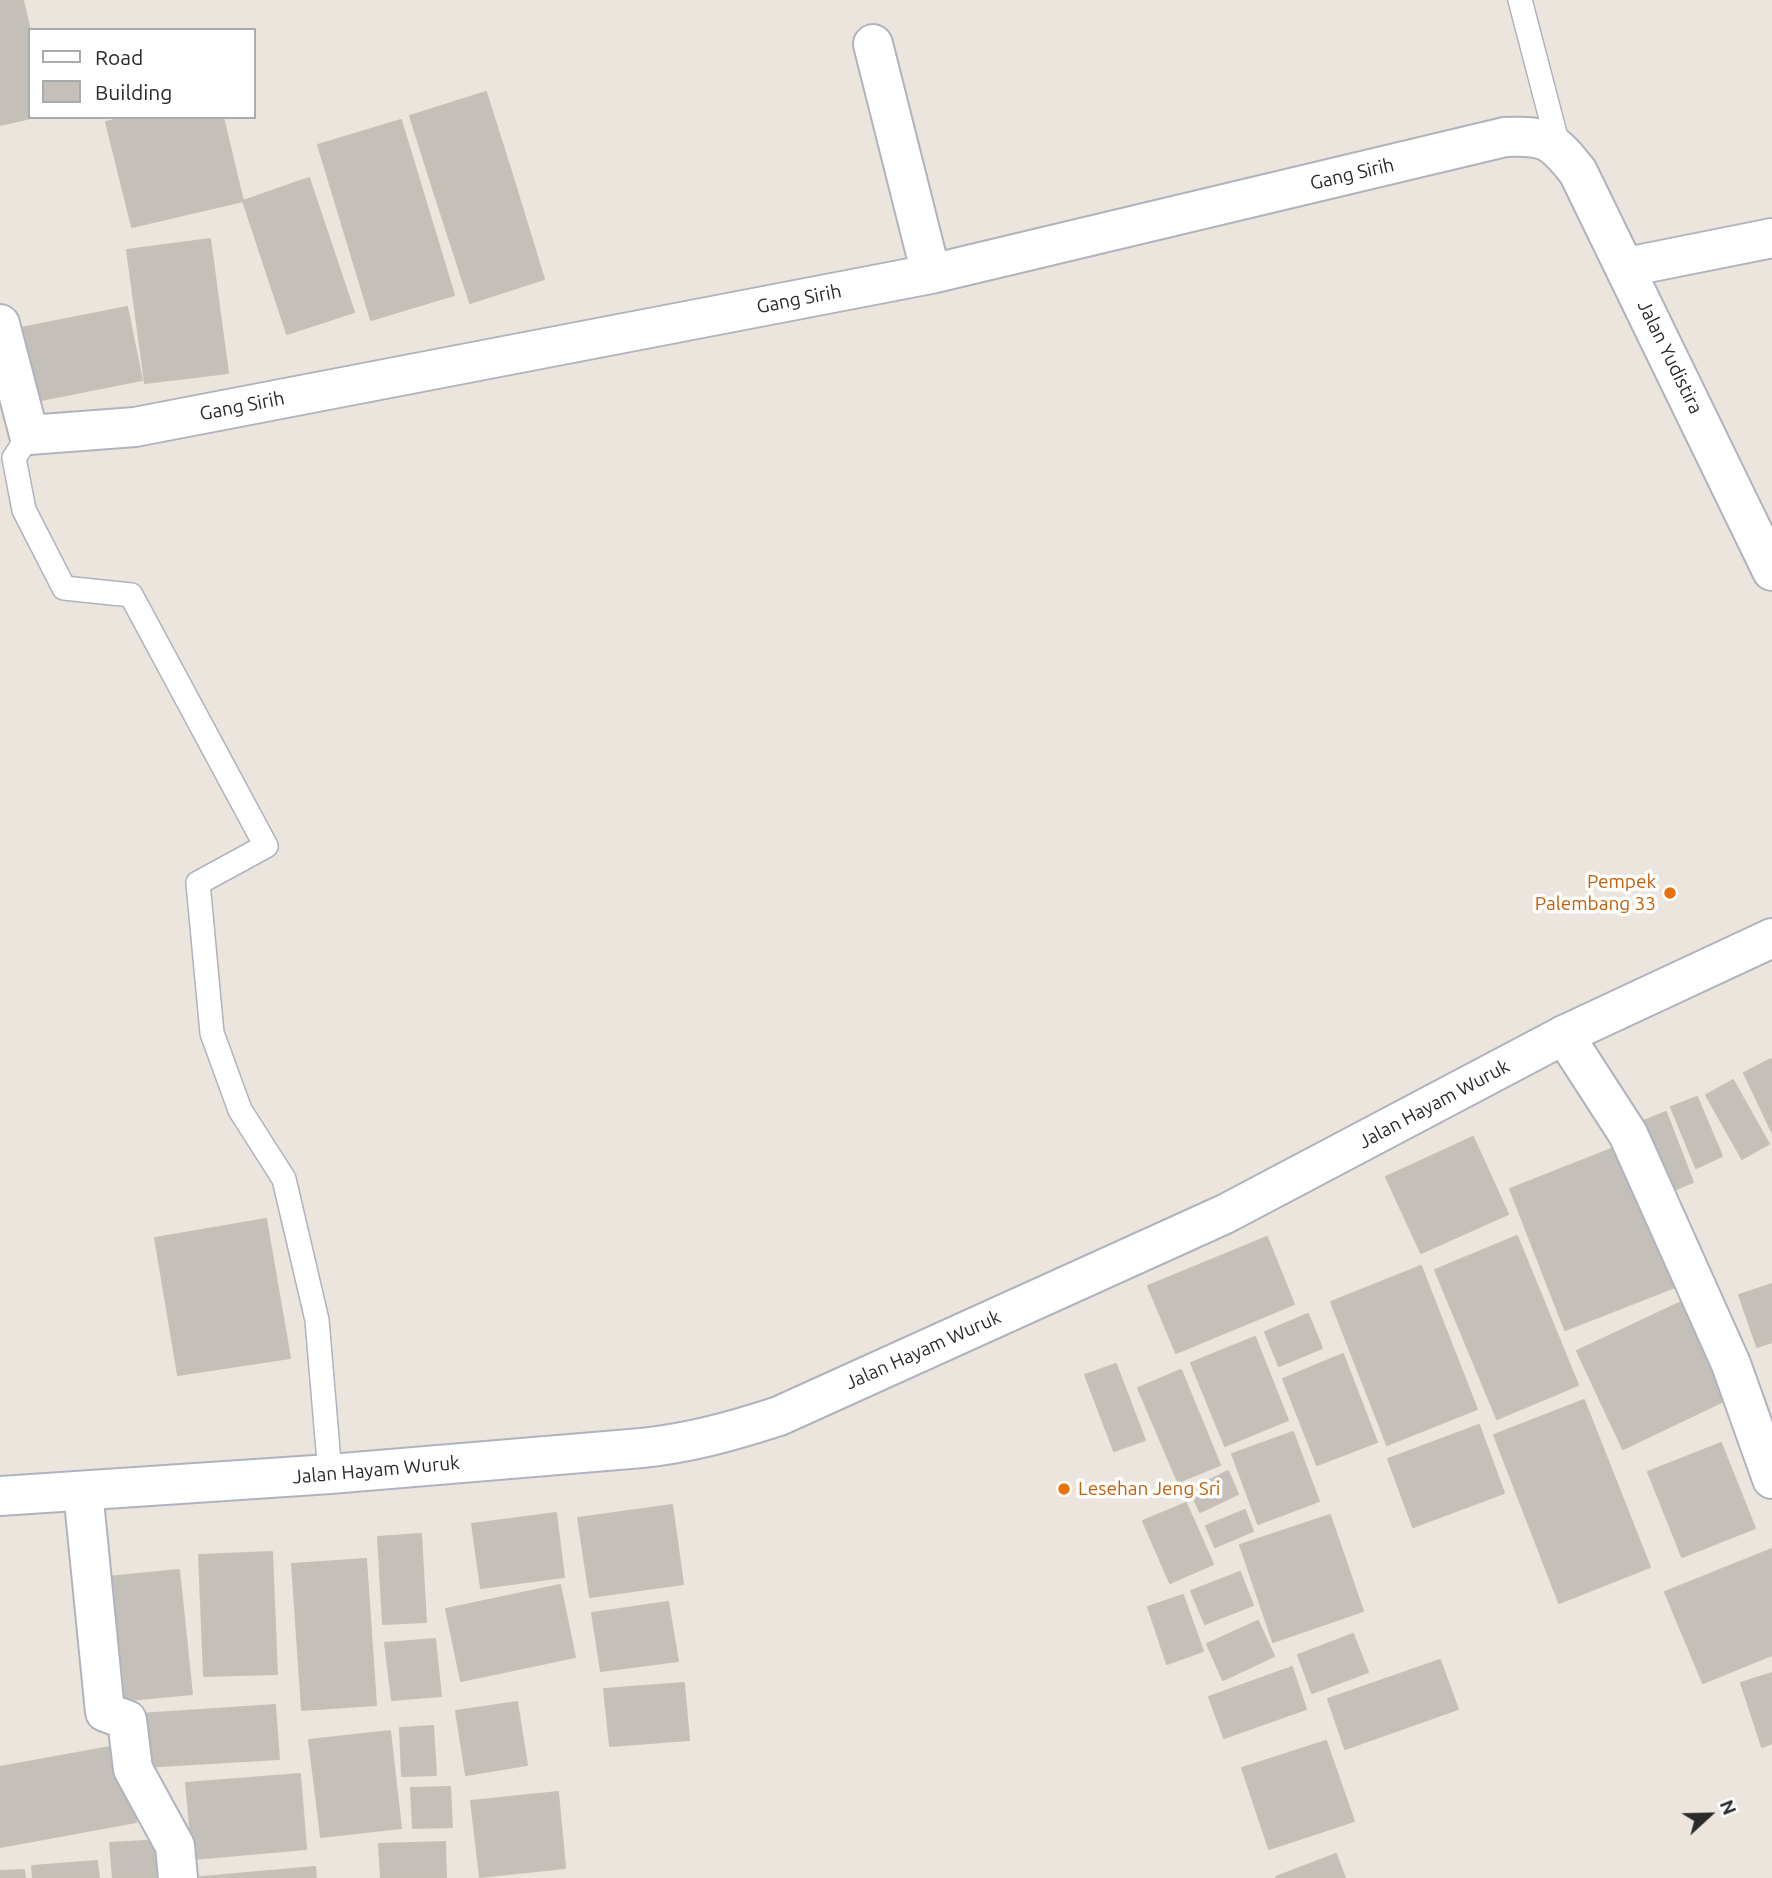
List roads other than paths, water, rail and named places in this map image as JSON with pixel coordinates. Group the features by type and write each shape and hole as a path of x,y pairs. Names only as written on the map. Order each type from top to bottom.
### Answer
{"street":[{"path":"873,44 931,274"},
{"name":"Gang Sirih","path":"29,435 135,426 931,274 1505,138 1535,136 1559,149"},
{"name":"Jalan Yudistira","path":"1559,149 1578,172 1627,267 1772,571"},
{"path":"1627,267 1772,238"},
{"path":"0,324 29,435"},
{"name":"Jalan Hayam Wuruk","path":"0,1496 330,1474 693,1442 779,1416 1225,1214 1564,1035 1772,938"},
{"path":"1564,1035 1628,1134 1731,1364 1772,1479"},
{"path":"83,1491 105,1712 127,1720 133,1769 174,1846 178,1878"}],"lane":[{"path":"1520,0 1559,149"},
{"path":"29,435 14,458 24,510 64,588 131,595 265,846 198,883 212,1033 240,1110 284,1179 317,1320 330,1474"}],"place":[{"name":"Pempek Palembang 33","path":"1670,893"},
{"name":"Lesehan Jeng Sri","path":"1064,1489"}]}
